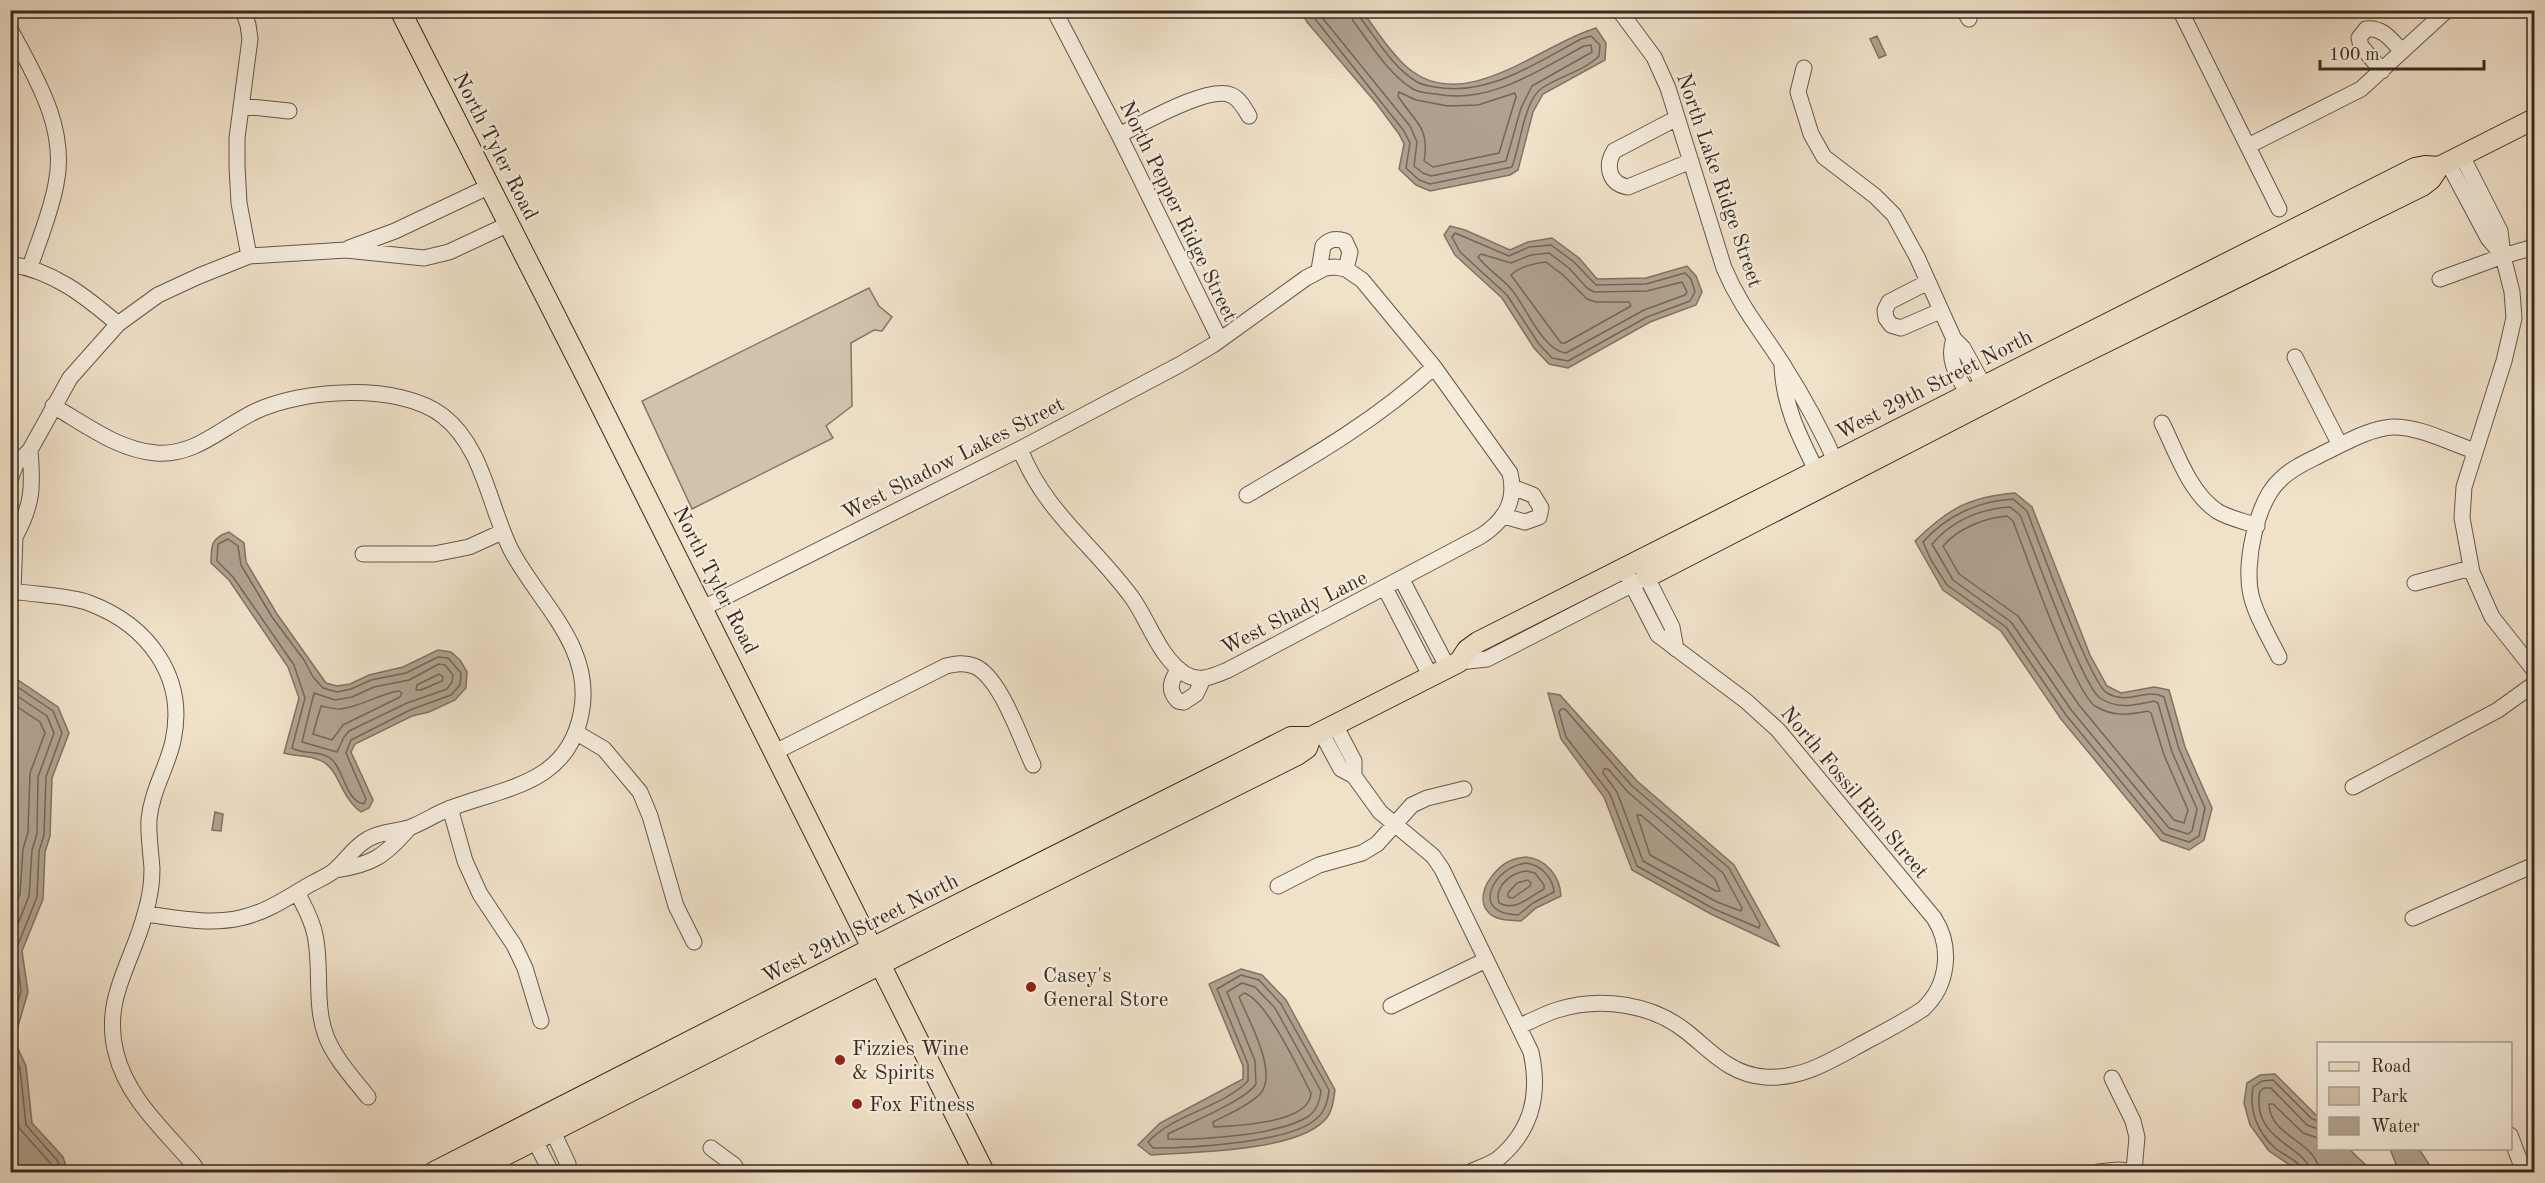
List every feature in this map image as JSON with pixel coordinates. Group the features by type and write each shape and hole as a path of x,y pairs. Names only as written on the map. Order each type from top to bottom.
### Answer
{"main road":[{"name":"North Tyler Road","path":"400,10 703,608 984,1173"},
{"name":"West 29th Street North","path":"434,1173 549,1124 1079,854 1291,737 1322,731 1446,669 1478,642 1636,573 2207,283 2422,186 2450,162 2535,119"},
{"name":"West 29th Street North","path":"472,1173 531,1133"}],"street":[{"path":"243,10 250,39 237,138 237,166 239,204 249,256"},
{"name":"North Pepper Ridge Street","path":"1054,10 1119,135 1220,340 1319,270"},
{"name":"North Lake Ridge Street","path":"1619,10 1653,57 1668,88 1724,268 1734,292 1750,319 1782,363 1839,468"},
{"path":"2180,10 2279,209"},
{"path":"2248,146 2361,88 2447,10"},
{"path":"2382,70 2361,46 2360,38 2366,29 2374,28 2383,32 2402,51"},
{"path":"10,29 46,100 54,122 59,152 57,183 30,267"},
{"path":"1804,68 1798,92 1811,134 1824,157 1875,196 1894,215 1954,339 1963,348 1980,398"},
{"path":"1119,135 1197,97 1231,95 1242,104 1249,116"},
{"path":"242,106 289,111"},
{"path":"1677,118 1614,151 1609,159 1609,170 1613,180 1620,186 1628,187 1691,161"},
{"path":"2450,162 2500,231 2503,256 2512,292 2514,318 2504,361 2464,487 2462,518 2471,568 2492,617 2535,670"},
{"path":"346,250 395,231 490,186"},
{"path":"10,480 16,464 30,450 70,378 118,324 159,295 249,256 346,250 424,258 449,252 509,224"},
{"path":"1346,269 1350,252 1345,241 1332,239 1323,246 1319,270 1335,267 1346,269 1362,280 1434,367 1509,473 1511,497 1504,516 1493,529 1402,580 1446,669"},
{"path":"2440,279 2503,256 2535,248"},
{"path":"10,264 30,267 60,280 85,296 118,324"},
{"path":"1928,282 1889,302 1885,310 1886,318 1891,325 1901,328 1940,311"},
{"name":"West Shadow Lakes Street","path":"703,608 1020,449 1179,365 1220,340"},
{"path":"2295,357 2340,445"},
{"path":"1782,363 1783,390 1789,412 1820,478"},
{"path":"1247,495 1367,421 1408,391 1434,367"},
{"path":"53,406 129,448 158,453 186,450 212,438 252,413 284,400 312,394 404,397 421,402 444,417 465,438 477,463 502,532 521,570 572,643 579,660 583,692 577,733 563,755 543,774 517,788 450,808 409,828 370,837 350,851 335,870"},
{"path":"2162,423 2192,481 2206,502 2219,512 2257,526"},
{"path":"2278,657 2251,595 2248,556 2269,495 2279,480 2293,469 2340,445 2375,430 2394,427 2419,432 2475,451"},
{"path":"1020,449 1029,472 1052,508 1131,597 1169,659 1192,677 1203,679 1196,694 1184,702 1178,701 1172,692 1171,685 1179,669"},
{"path":"30,450 32,495 25,519 13,530 12,595 88,603 118,617 147,638 164,662 172,687 173,741 156,784 149,820 152,873 146,914 117,987 112,1008 112,1030 115,1052 123,1076 134,1096 193,1164 198,1173"},
{"path":"1504,516 1525,522 1539,517 1540,508 1533,495 1512,488"},
{"path":"363,554 434,554 468,547 502,532"},
{"path":"2415,583 2471,568"},
{"path":"1636,573 1663,608 1672,627 1676,649"},
{"name":"North Fossil Rim Street","path":"1519,1026 1557,1010 1599,1002 1617,1004 1663,1016 1687,1032 1717,1059 1738,1071 1763,1077 1788,1077 1813,1070 1923,1009 1931,1002 1941,982 1947,960 1941,929 1934,918 1778,730 1746,701 1658,635 1648,616 1636,573"},
{"name":"West Shady Lane","path":"1203,679 1228,670 1402,580"},
{"path":"1385,588 1446,669"},
{"path":"1648,616 1663,608"},
{"path":"775,752 946,666 960,663 974,666 989,677 1033,765"},
{"path":"2353,787 2498,710 2535,684"},
{"path":"1322,731 1341,769 1354,776 1380,812 1392,824 1433,856 1531,1052 1536,1074 1536,1090 1530,1120 1521,1135 1498,1159 1480,1170"},
{"path":"577,733 604,749 640,792 650,816 676,906 694,942"},
{"path":"1278,886 1319,865 1362,853 1377,843 1392,824 1412,806 1427,798 1464,789"},
{"path":"450,808 465,861 480,894 514,945 525,968 541,1021"},
{"path":"146,914 207,922 242,918 276,905 335,870 361,866 377,858 391,849 409,828"},
{"path":"2413,918 2535,865"},
{"path":"297,892 316,936 321,1015 326,1035 335,1054 368,1098"},
{"path":"1391,1006 1486,960"},
{"path":"2098,1173 2135,1172 2137,1137 2133,1121 2112,1078"},
{"path":"549,1124 568,1164 569,1173"},
{"path":"531,1133 551,1173"},
{"path":"2512,1138 2524,1173"},
{"path":"711,1148 734,1165 738,1173"}],"green space":[{"path":"869,288 879,306 892,317 882,331 874,330 851,343 852,406 826,426 833,438 692,509 642,401"}],"water":[{"path":"1301,11 1362,11 1401,62 1430,81 1454,84 1478,81 1503,72 1574,36 1596,28 1606,43 1605,60 1543,94 1533,112 1518,170 1510,175 1430,191 1416,185 1399,169 1404,144 1399,134 1376,103 1307,22"},
{"path":"1877,36 1886,55 1879,58 1870,39"},
{"path":"1450,226 1465,230 1510,250 1528,242 1552,238 1579,258 1597,279 1646,278 1687,266 1696,276 1702,292 1696,305 1650,322 1568,368 1549,364 1534,348 1502,298 1455,255 1444,235"},
{"path":"2015,493 2032,507 2090,655 2107,686 2121,693 2154,687 2169,690 2185,747 2212,808 2204,840 2189,850 2161,840 2061,719 2001,631 1943,590 1915,541 1960,506 1984,498"},
{"path":"229,532 244,543 246,562 277,614 326,683 337,686 350,684 369,675 403,667 438,650 451,652 460,660 467,672 466,688 455,700 429,712 412,716 355,744 351,752 373,800 369,808 361,812 349,800 334,773 325,763 284,753 299,698 288,667 229,580 211,563 213,543"},
{"path":"12,676 58,707 69,733 52,778 50,836 45,852 43,899 22,951 28,992 14,1040 26,1066 32,1123 63,1157 68,1172 11,1172"},
{"path":"1548,693 1560,695 1637,781 1734,865 1779,946 1711,914 1632,870 1604,797 1561,739"},
{"path":"215,812 223,814 221,831 212,830"},
{"path":"1526,857 1540,861 1551,870 1558,882 1561,896 1536,908 1521,921 1504,920 1492,916 1484,906 1483,898 1488,882 1505,863"},
{"path":"1241,969 1262,975 1286,1000 1335,1090 1330,1113 1315,1128 1296,1137 1272,1143 1219,1151 1151,1155 1138,1145 1160,1123 1243,1079 1243,1066 1209,984"},
{"path":"2275,1074 2317,1116 2317,1150 2350,1150 2373,1172 2300,1172 2269,1151 2250,1125 2244,1103 2247,1083 2260,1075"},
{"path":"2390,1150 2420,1150 2434,1172 2399,1172"}],"place":[{"name":"Casey's General Store","path":"1031,987"},
{"name":"Fizzies Wine & Spirits","path":"840,1060"},
{"name":"Fox Fitness","path":"857,1104"}]}
